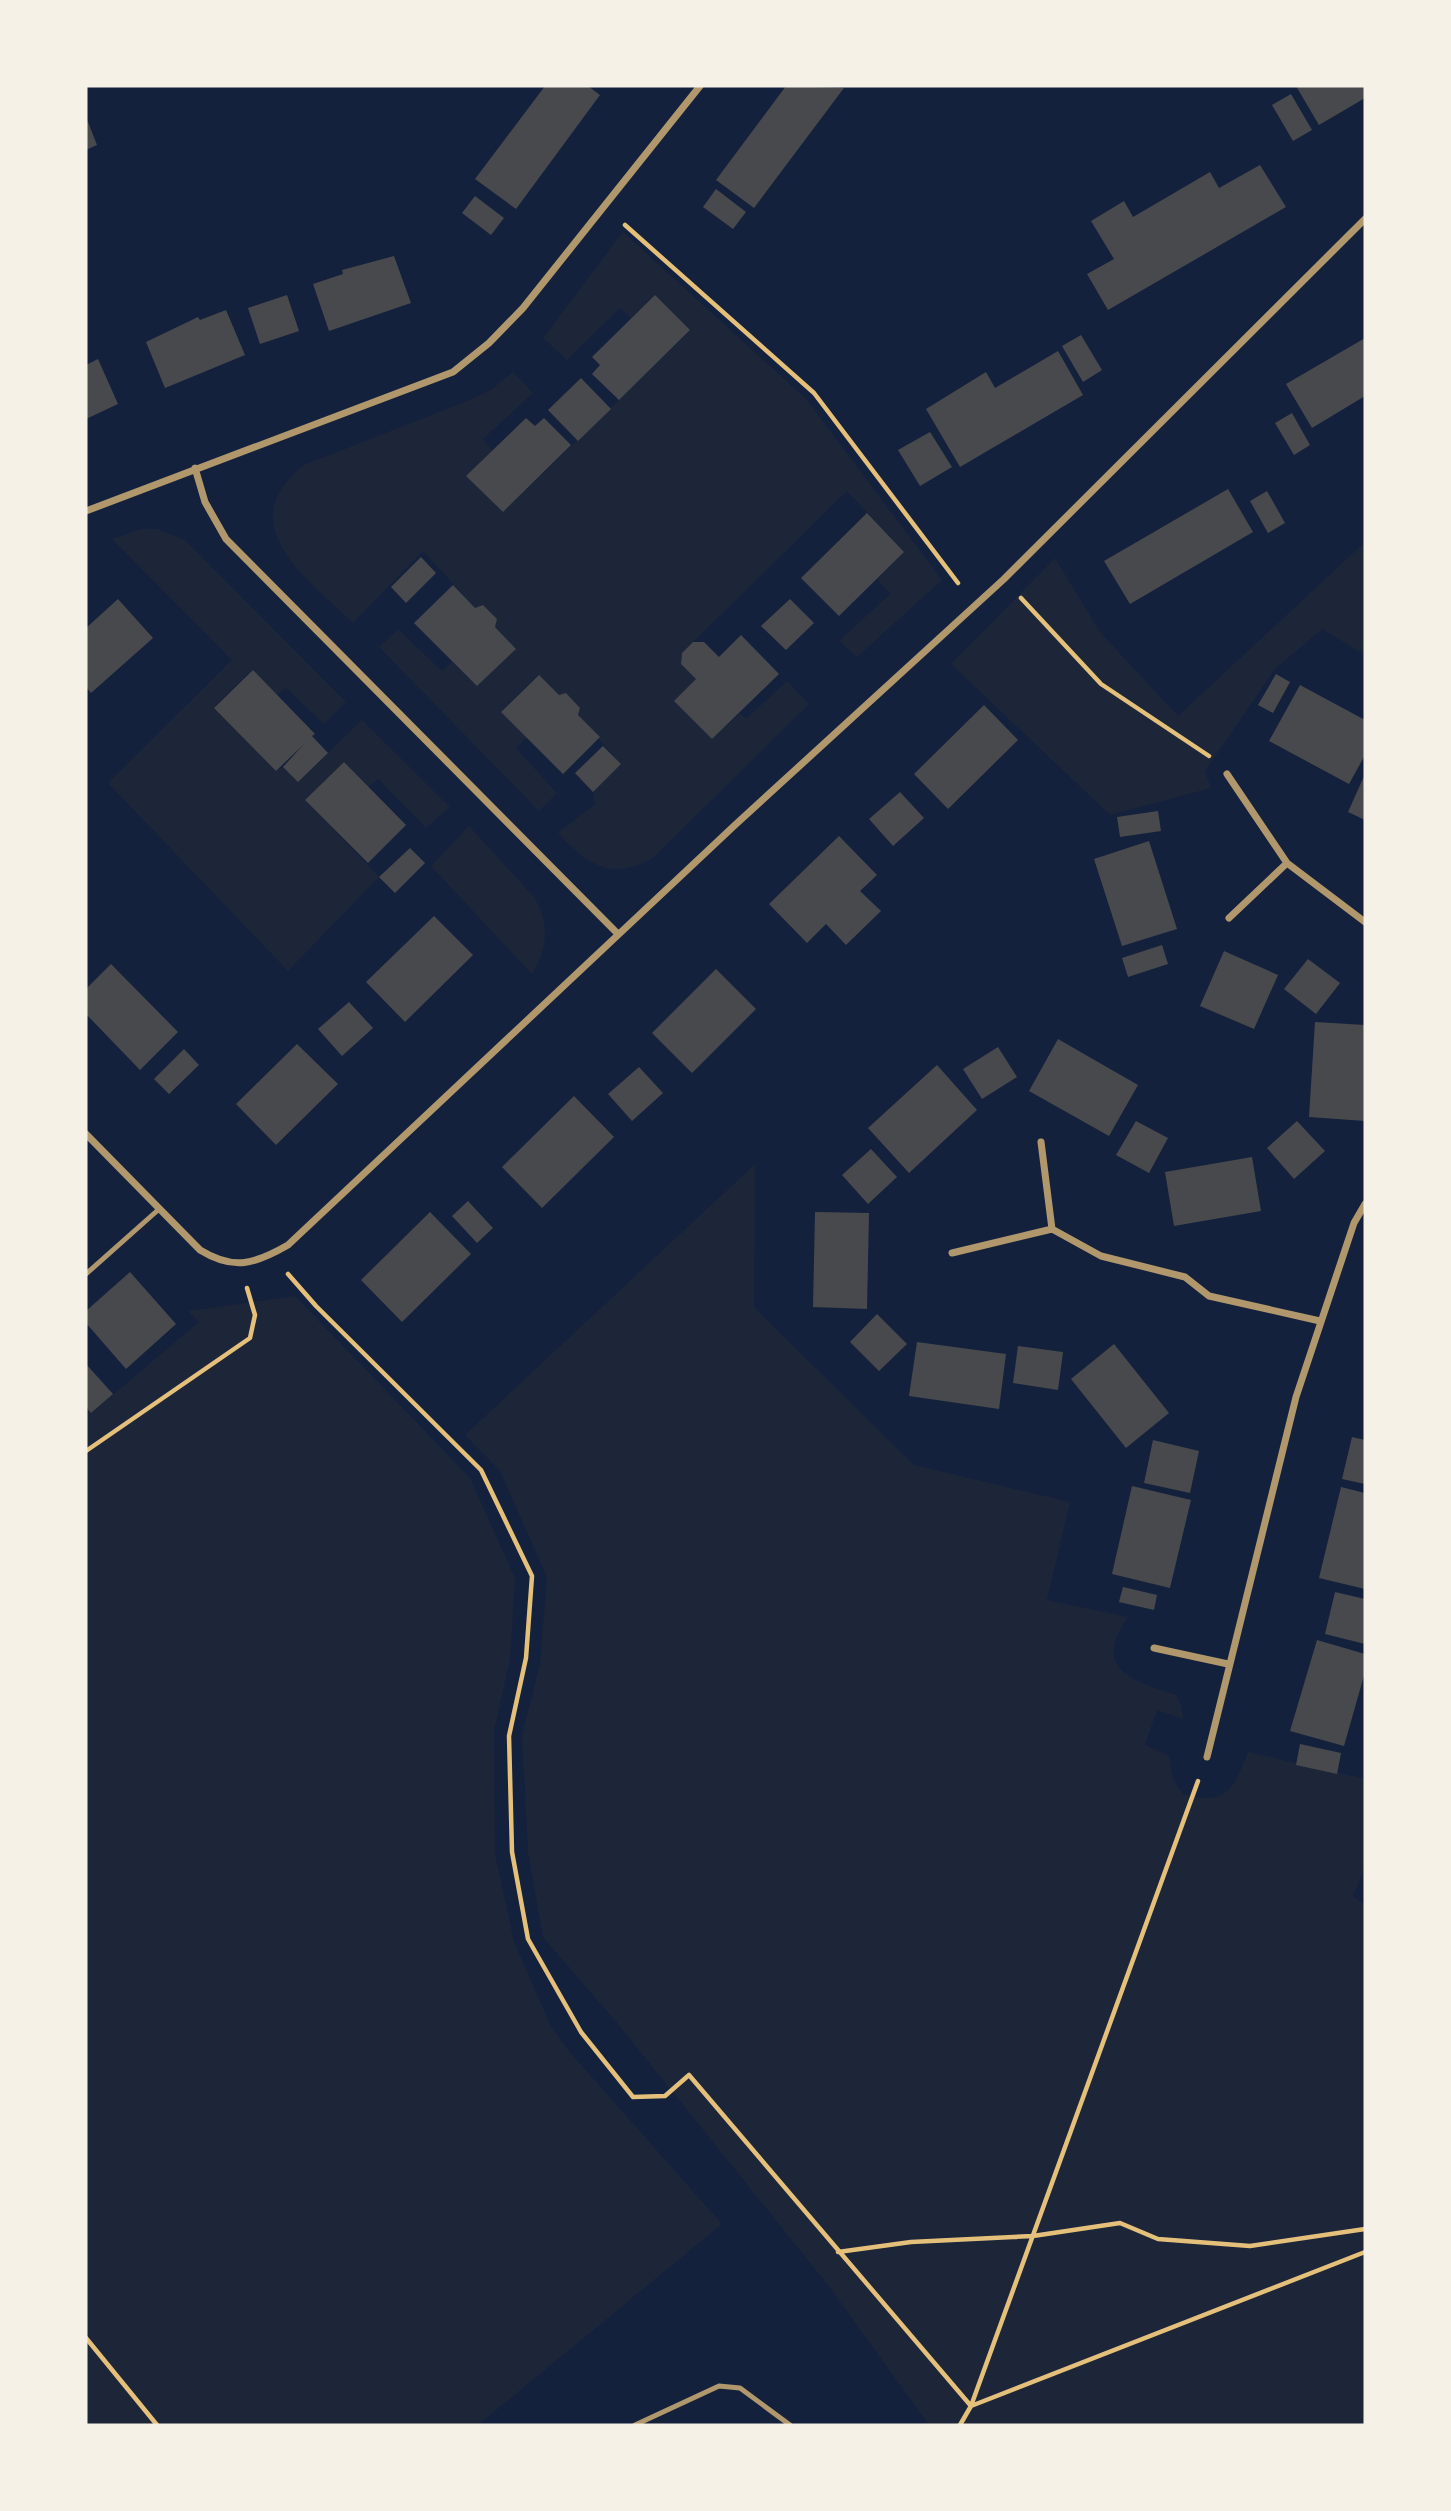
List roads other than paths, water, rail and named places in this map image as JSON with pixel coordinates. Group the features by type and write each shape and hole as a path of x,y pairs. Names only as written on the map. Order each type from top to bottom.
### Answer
{"street":[{"path":"86,511 453,372 489,343 523,308 700,86"},
{"path":"86,1134 158,1210 200,1250 219,1262 239,1263 272,1254 288,1245 618,934 976,606 1365,219"},
{"path":"195,468 205,502 226,538 618,934"},
{"path":"1227,774 1287,863 1365,922"},
{"path":"1229,918 1287,863"},
{"path":"1041,1142 1052,1229"},
{"path":"1206,1757 1296,1397 1354,1223 1365,1204"},
{"path":"952,1253 1052,1229 1101,1256 1185,1277 1209,1296 1320,1321"},
{"path":"1154,1648 1228,1664"}],"lane":[{"path":"86,1275 158,1210"},
{"path":"635,2425 719,2386 740,2388 790,2425"}]}
